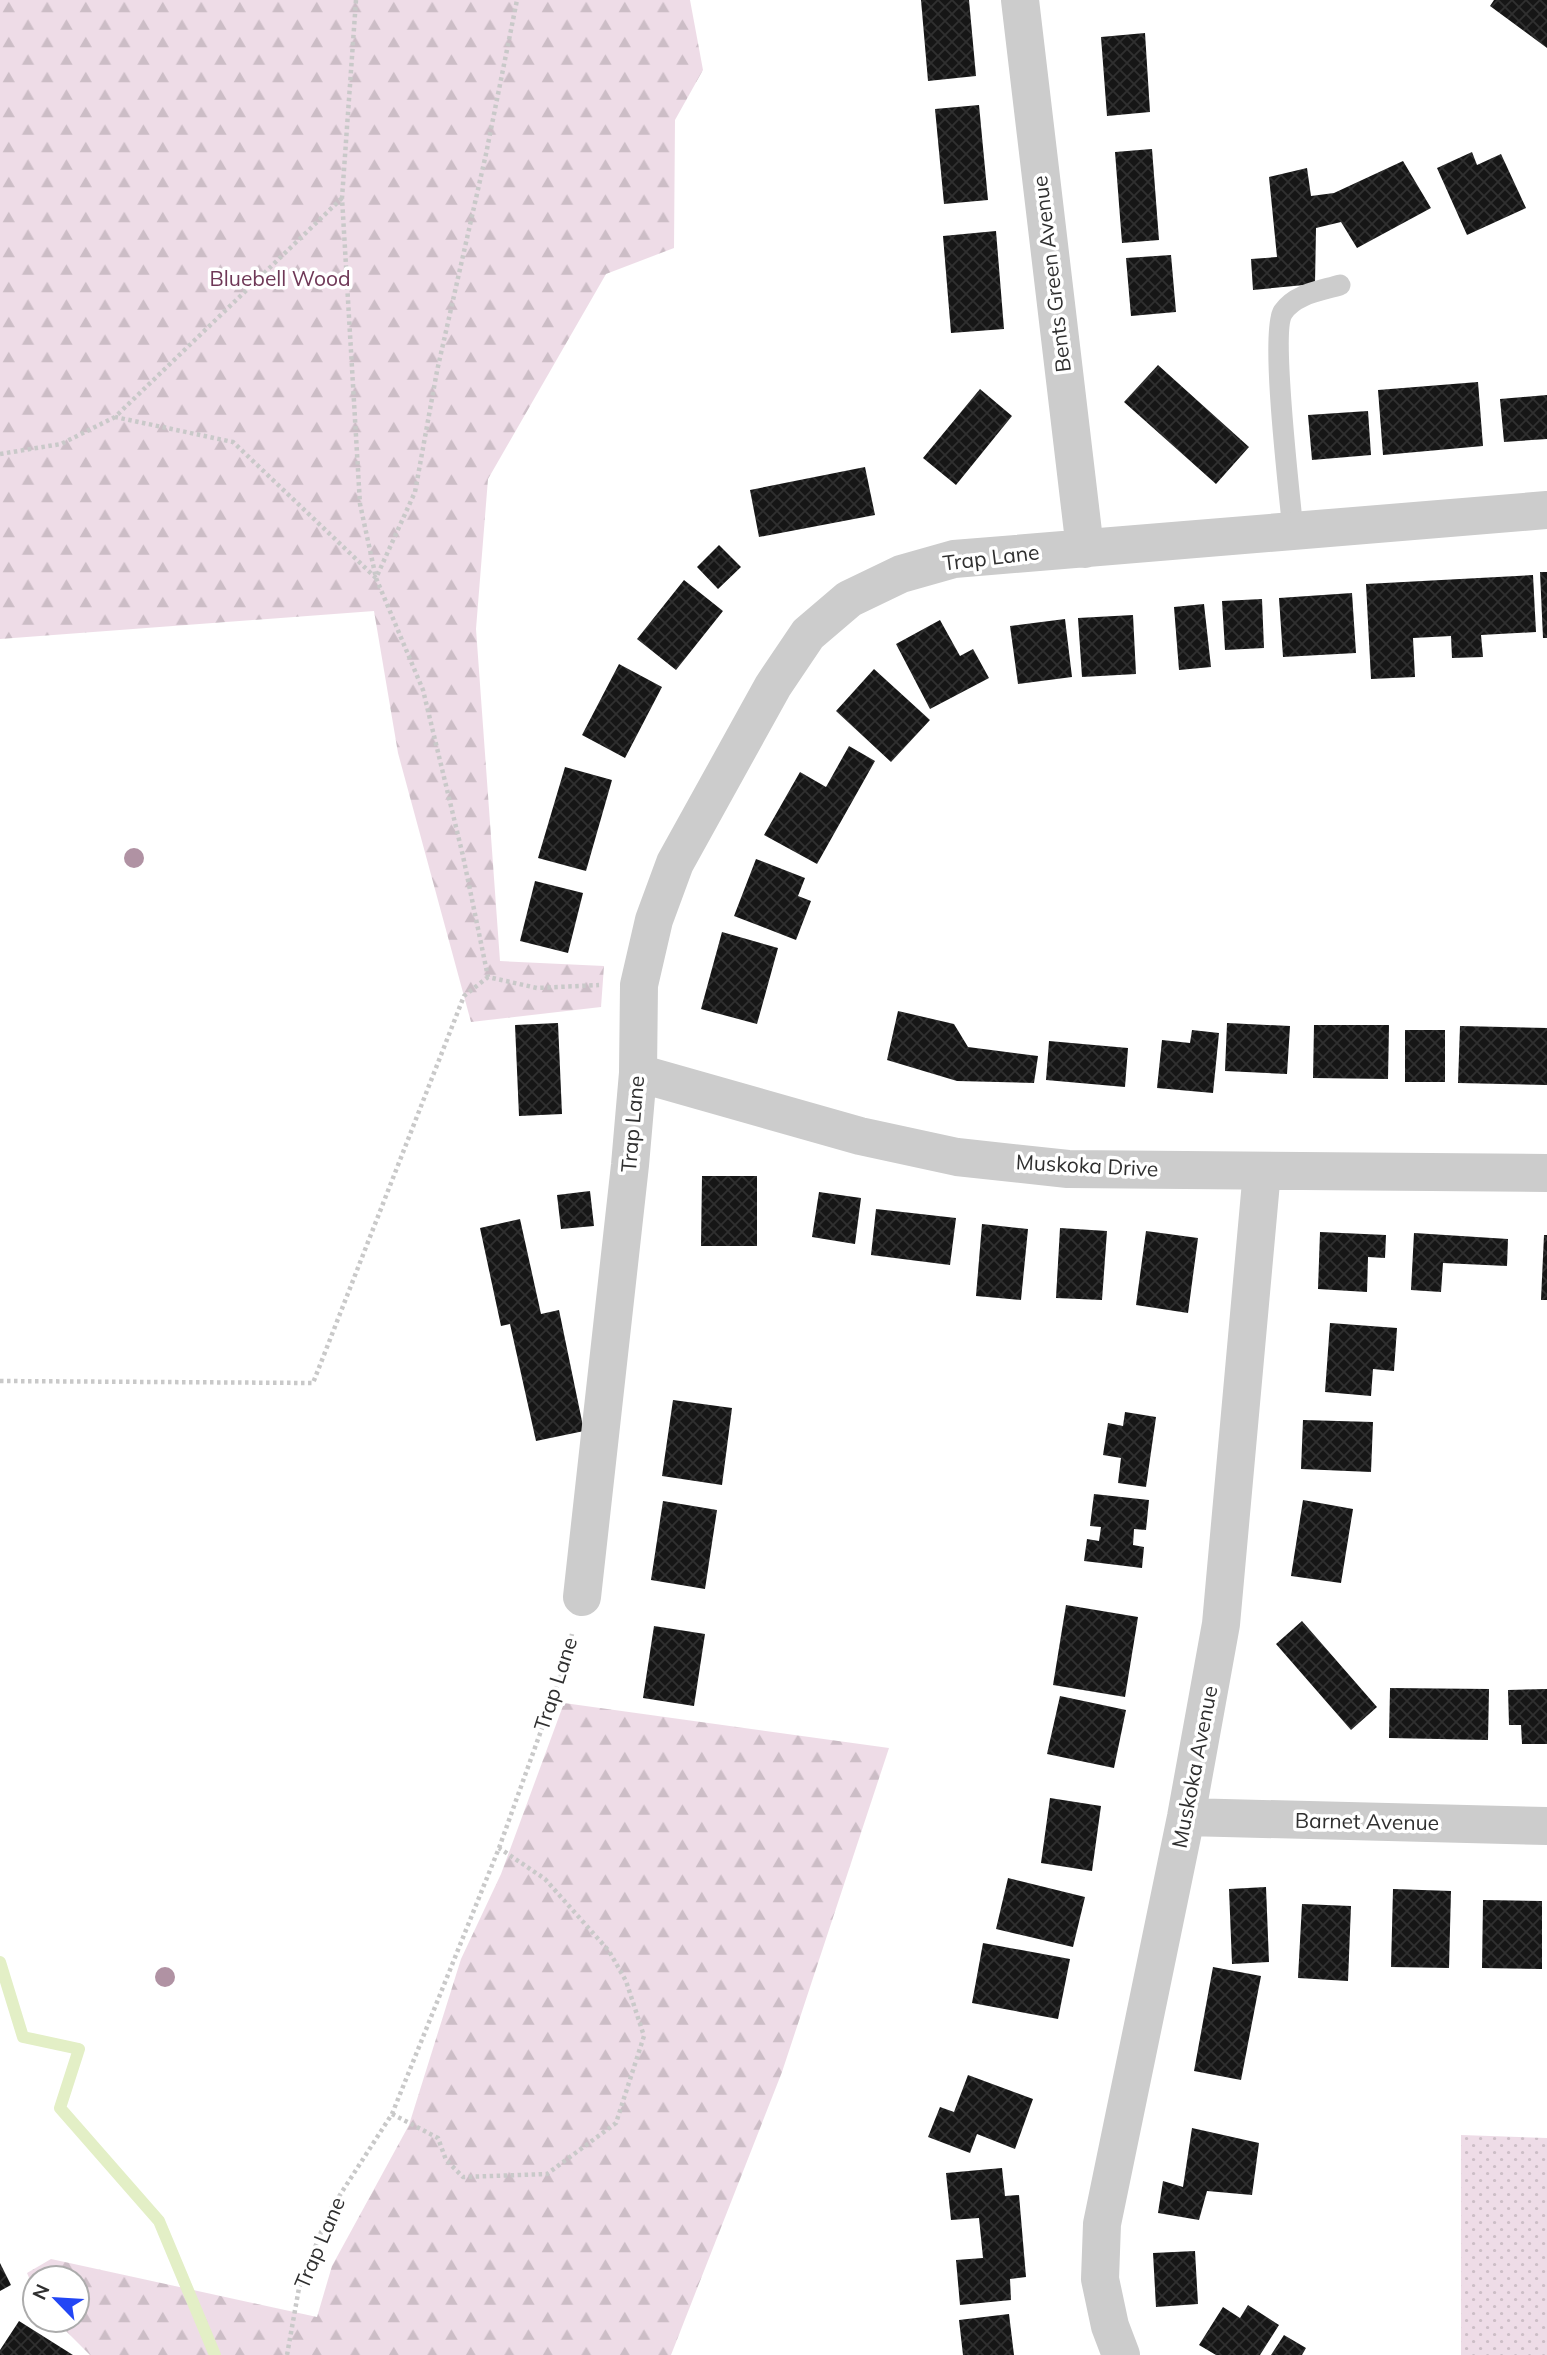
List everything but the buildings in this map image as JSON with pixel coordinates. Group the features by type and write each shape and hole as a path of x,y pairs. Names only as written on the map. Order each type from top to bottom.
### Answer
{"street":[{"name":"Bents Green Avenue","path":"1020,0 1085,549"},
{"name":"Trap Lane","path":"582,1597 630,1165 638,1073 639,985 654,920 675,863 773,687 808,634 849,599 901,574 954,559 1547,510"},
{"name":"Muskoka Drive","path":"638,1073 860,1136 957,1157 1068,1168 1547,1173"},
{"name":"Muskoka Avenue","path":"1121,2355 1110,2326 1100,2279 1102,2224 1186,1817 1221,1624 1262,1171"},
{"name":"Barnet Avenue","path":"1186,1817 1547,1826"}],"lane":[{"path":"1293,531 1278,351 1281,314 1293,300 1340,285"}],"path":[{"path":"356,0 342,198 360,504 376,578 423,690 463,856 488,977"},
{"path":"376,578 415,492 517,0"},
{"path":"0,454 61,444 115,417 342,198"},
{"path":"115,417 233,442 376,578"},
{"path":"488,977 537,988 639,985"},
{"path":"0,1381 313,1383 464,996 488,977"},
{"name":"Trap Lane","path":"287,2355 299,2288 329,2211 392,2114 499,1848 561,1675 582,1597"},
{"path":"392,2114 438,2138 446,2160 463,2177 547,2174 616,2123 644,2036 626,1981 609,1951 545,1879 499,1848"}],"green space":[{"name":"Bluebell Wood","path":"0,0 690,0 703,70 675,120 674,248 606,274 488,479 476,629 500,961 604,966 601,1007 471,1022 398,753 374,611 0,639"},
{"path":"564,1703 889,1748 782,2072 671,2355 90,2355 69,2334 91,2334 91,2268 317,2317 332,2266 409,2125 461,1959 501,1874"},
{"path":"1461,2135 1547,2138 1547,2355 1461,2355"},
{"path":"51,2259 74,2264 42,2264"}],"waterway":[{"path":"0,1962 23,2037 79,2049 60,2108 159,2221 215,2355"}]}
